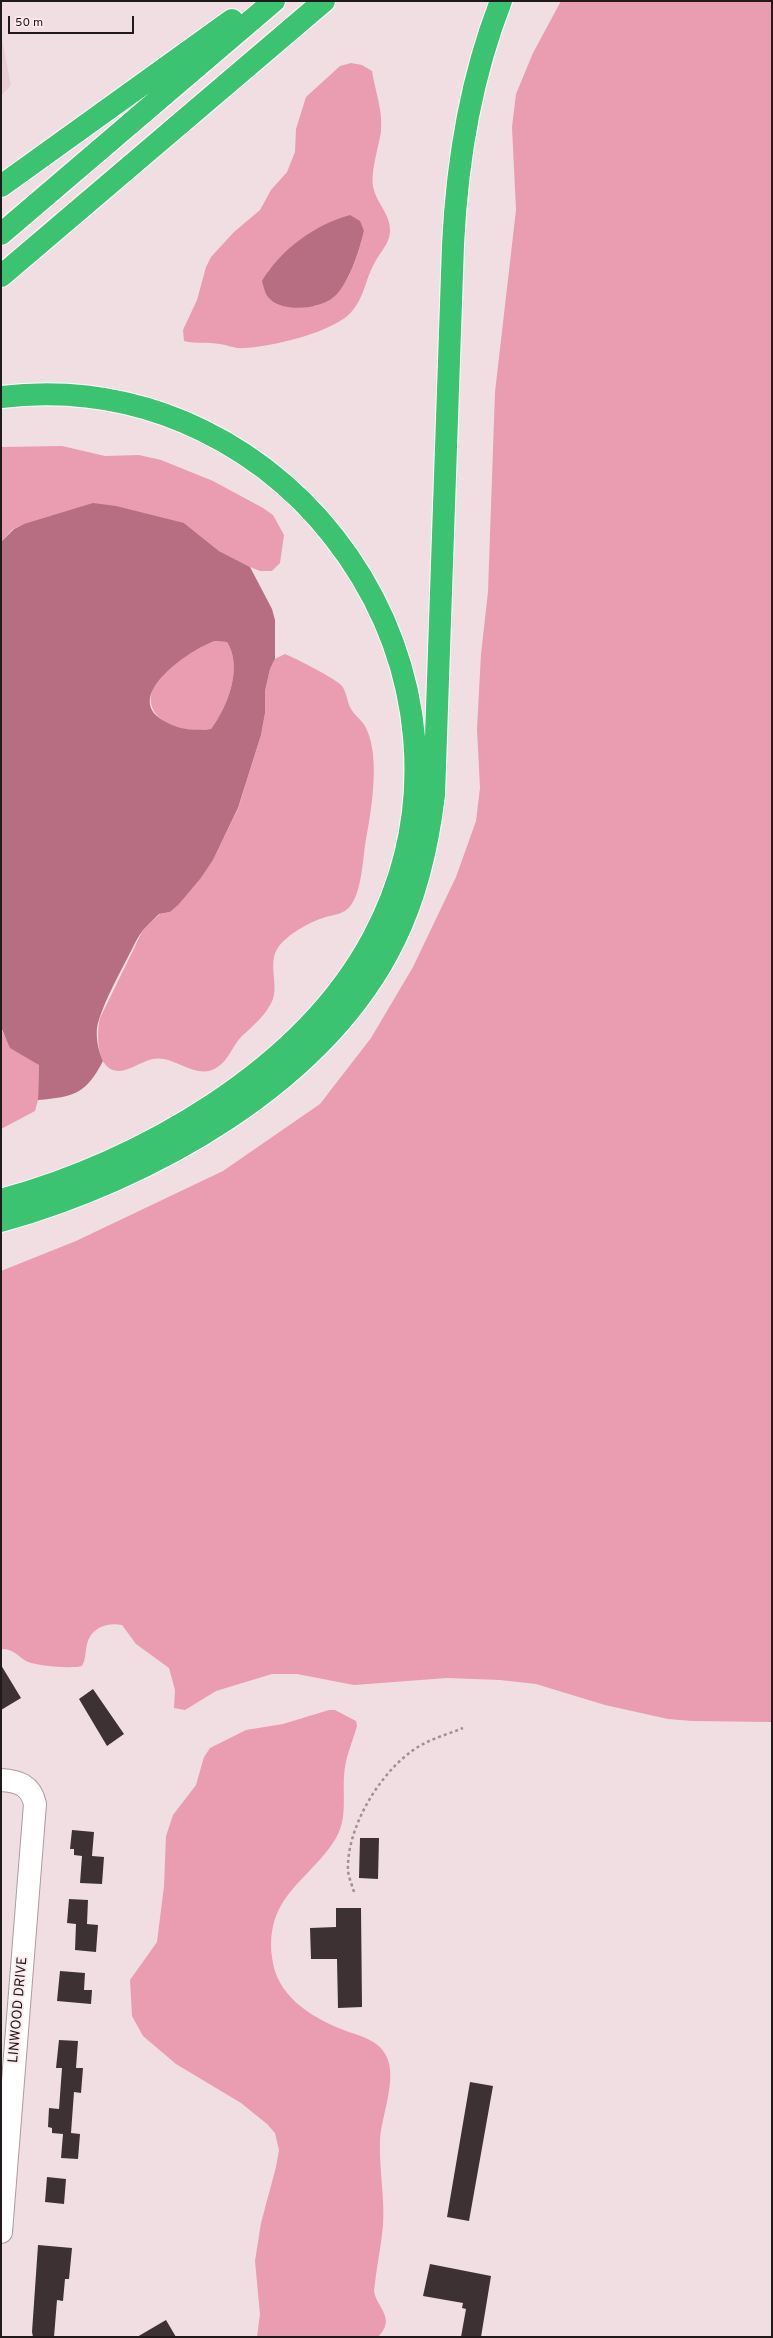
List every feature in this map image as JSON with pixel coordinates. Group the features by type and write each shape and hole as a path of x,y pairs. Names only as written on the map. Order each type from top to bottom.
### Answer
{"highway":[{"path":"1,186 226,24 273,1"},
{"path":"1,234 273,1"},
{"path":"1,276 324,1"},
{"path":"1,1221 66,1200 143,1166 202,1134 252,1100 301,1060 339,1022 380,966 402,923 422,864 434,795 453,245 457,182 474,84 501,1"},
{"path":"1,397 42,393 75,395 138,406 171,417 218,439 251,458 282,482 308,506 332,534 354,564 378,603 402,672 411,711 415,759 414,790 409,831 400,871 388,905 373,938 355,969 315,1019 292,1042 250,1076 171,1129 98,1165 57,1182 1,1200"}],"street":[{"name":"LINWOOD DRIVE","path":"1,1780 18,1782 30,1790 35,1804 1,2232"}],"path":[{"path":"354,1892 348,1872 354,1833 369,1799 394,1766 425,1743 463,1728"}],"shaded area":[{"path":"561,1 772,1 772,1722 692,1721 668,1719 605,1705 536,1684 500,1680 447,1678 354,1685 297,1674 272,1674 216,1691 185,1710 174,1708 175,1690 169,1668 136,1644 122,1625 106,1625 92,1633 87,1644 82,1666 77,1667 45,1666 31,1663 12,1651 1,1649 1,1271 76,1241 223,1171 320,1104 371,1038 413,967 456,877 476,821 480,788 477,729 481,654 488,592 495,392 516,210 512,127 516,94 533,53"},
{"path":"1,34 11,85 1,96"},
{"path":"351,63 362,65 372,71 380,108 381,123 380,138 373,169 373,184 376,195 390,226 388,241 371,269 357,305 345,318 333,325 302,337 270,345 241,348 216,343 184,341 183,330 197,300 206,267 211,257 234,232 260,210 271,190 287,172 295,152 296,129 306,97 340,66","holes":["364,231 353,266 342,286 335,295 315,306 268,271 300,240"]},
{"path":"350,215 360,221 364,231 357,256 342,288 337,294 323,303 305,308 286,307 271,300 266,294 262,281 279,259 300,240 312,232 337,219"},
{"path":"62,446 105,456 139,455 161,460 213,481 273,515 284,535 280,563 272,571 260,571 250,567 219,551 184,523 24,524 13,529 1,542 1,447"},
{"path":"93,503 116,506 184,523 219,551 250,567 272,609 275,620 275,659 270,669 265,691 265,713 261,735 238,808 213,860 201,878 178,905 170,912 159,914 143,930 137,939 99,1019 97,1040 103,1061 91,1081 78,1092 70,1095 38,1100 39,1065 10,1048 1,1027 1,542 14,529 24,524","holes":["215,641 227,642 232,652 234,663 231,686 223,709 211,729 192,730 181,728 164,721 153,711 150,699 154,687 164,675 177,663 204,646"]},
{"path":"215,641 227,642 232,652 234,663 228,698 217,720 211,729 193,731 179,729 164,722 158,717 151,704 153,688 157,681 180,660 199,648"},
{"path":"285,654 325,674 342,686 351,709 365,725 371,740 374,770 372,802 361,876 357,892 348,909 308,924 289,936 279,946 273,963 275,987 273,999 267,1010 242,1036 226,1060 219,1066 212,1070 199,1071 159,1058 149,1060 125,1070 115,1071 108,1068 100,1053 98,1034 100,1018 143,930 160,914 170,912 201,878 213,860 238,809 261,735 265,713 265,691 270,669 275,659"},
{"path":"1,1027 7,1040 12,1045 39,1065 38,1100 35,1111 1,1129"},
{"path":"329,1710 335,1710 356,1721 357,1726 345,1767 344,1812 340,1830 325,1853 282,1903 275,1918 272,1936 272,1957 280,1982 287,1993 306,2011 329,2024 375,2043 385,2053 388,2060 390,2079 380,2141 383,2226 374,2291 386,2318 386,2324 378,2337 257,2337 260,2314 255,2261 261,2223 279,2150 275,2133 267,2124 241,2103 176,2064 143,2036 132,2016 130,1980 157,1942 164,1886 166,1836 173,1815 196,1785 204,1757 210,1748 246,1730 283,1724"}],"building":[{"path":"1,1665 21,1698 1,1710"},
{"path":"93,1689 124,1734 107,1746 79,1699"},
{"path":"72,1830 94,1832 92,1856 104,1857 102,1884 80,1883 82,1856 74,1855 74,1849 70,1849"},
{"path":"360,1838 379,1838 378,1879 359,1878"},
{"path":"69,1899 88,1900 87,1924 98,1925 96,1952 75,1950 76,1924 67,1923"},
{"path":"336,1908 361,1908 362,2007 338,2008 337,1959 311,1959 310,1928 336,1927"},
{"path":"60,1971 85,1973 84,1990 92,1990 91,2004 57,2001"},
{"path":"59,2040 78,2041 76,2068 83,2068 81,2093 74,2092 71,2133 80,2134 78,2159 61,2158 63,2134 52,2133 52,2128 48,2127 49,2108 59,2109 62,2068 56,2068"},
{"path":"470,2082 493,2086 469,2221 447,2217"},
{"path":"47,2177 66,2179 64,2204 45,2202"},
{"path":"38,2245 72,2248 69,2279 65,2279 63,2301 57,2300 54,2337 33,2337 32,2332"},
{"path":"430,2264 491,2276 481,2337 461,2337 466,2309 462,2308 463,2303 423,2296"},
{"path":"166,2320 176,2337 137,2337"}]}
